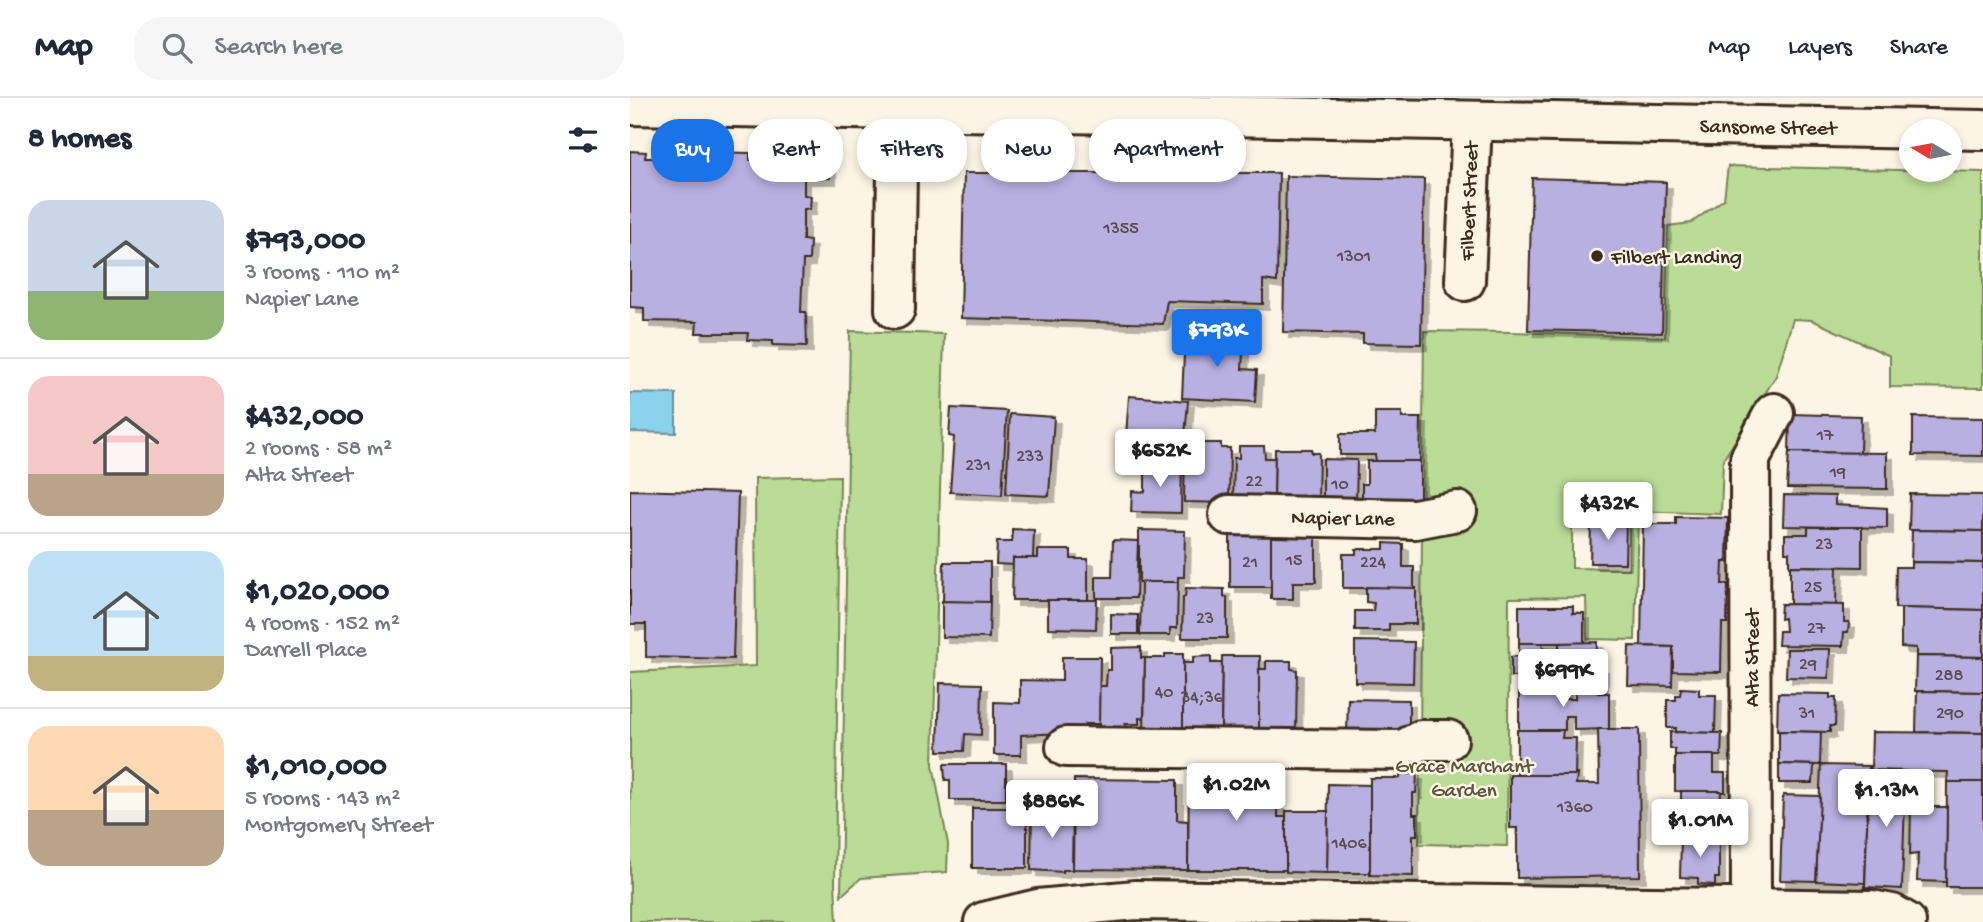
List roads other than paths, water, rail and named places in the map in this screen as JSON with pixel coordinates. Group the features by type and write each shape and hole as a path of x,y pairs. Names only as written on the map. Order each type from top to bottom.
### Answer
{"street":[{"name":"Sansome Street","path":"630,105 898,104 1472,121 1983,130"},
{"path":"895,309 898,104"},
{"name":"Filbert Street","path":"1465,281 1472,121"},
{"name":"Alta Street","path":"1751,908 1751,459 1774,413"},
{"name":"Napier Lane","path":"1229,514 1415,519 1457,511"},
{"path":"1066,747 1403,750 1421,740 1448,740"},
{"path":"984,922 1038,909 1136,900 1871,910 1892,914 1906,922"}],"water":[{"path":"630,393 676,394 676,433 630,432"}],"place":[{"name":"Filbert Landing","path":"1597,256"}],"park label":[{"name":"Grace Marchant Garden","path":"1464,777"}]}
